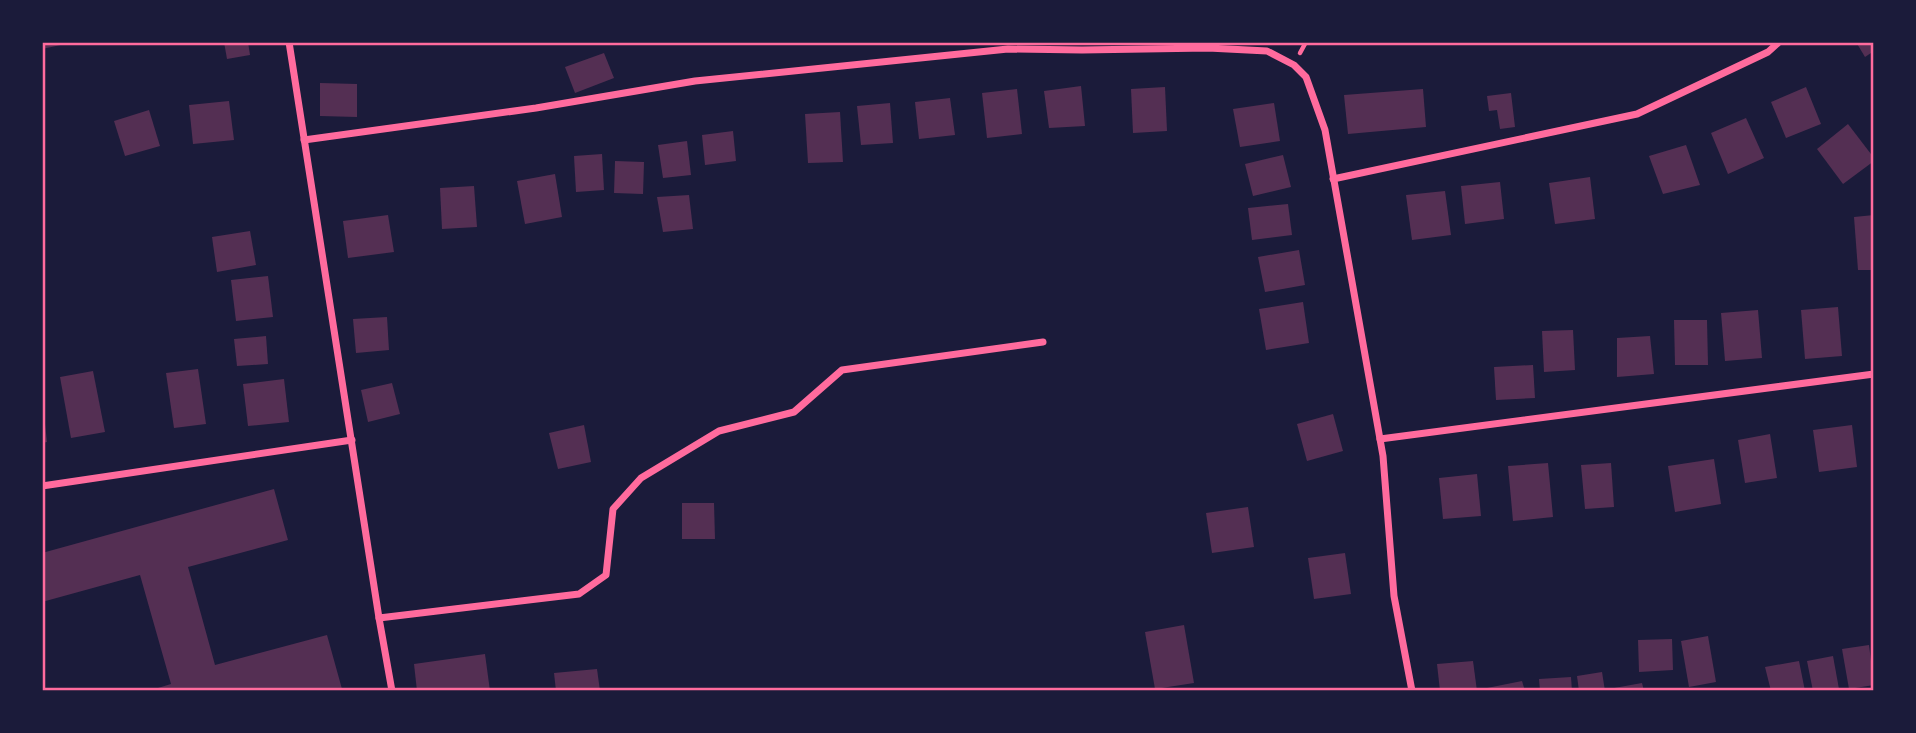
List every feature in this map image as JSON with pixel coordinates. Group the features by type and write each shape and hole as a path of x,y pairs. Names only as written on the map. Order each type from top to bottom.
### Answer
{"street":[{"path":"289,42 392,691"},
{"path":"1334,179 1637,114 1768,52 1779,42"},
{"path":"304,140 536,108 695,81 1008,49 1208,48 1267,51 1294,65 1306,78 1325,130 1383,456 1394,596 1412,691"},
{"path":"379,618 579,594 606,575 613,509 641,478 719,431 794,412 842,370 1043,342"},
{"path":"1380,439 1874,374"},
{"path":"42,486 352,440"}],"building":[{"path":"42,42 69,42 70,43 42,49"},
{"path":"224,42 248,42 250,55 227,59"},
{"path":"1856,42 1874,42 1874,51 1865,57"},
{"path":"604,53 614,78 575,93 565,67"},
{"path":"320,83 357,84 357,117 320,116"},
{"path":"1081,86 1085,126 1049,128 1044,91"},
{"path":"1165,87 1167,131 1133,133 1131,89"},
{"path":"1806,87 1821,124 1786,138 1771,102"},
{"path":"1017,89 1022,134 987,138 982,93"},
{"path":"1423,89 1426,127 1348,134 1344,95"},
{"path":"1511,93 1515,127 1500,129 1497,110 1489,111 1487,96"},
{"path":"950,98 955,135 919,139 915,102"},
{"path":"229,101 234,140 193,144 189,105"},
{"path":"890,103 893,143 861,145 857,106"},
{"path":"1274,103 1280,141 1240,147 1233,109"},
{"path":"149,110 160,146 125,156 114,121"},
{"path":"840,112 843,162 808,163 805,114"},
{"path":"1746,118 1764,158 1728,174 1711,133"},
{"path":"1848,124 1874,161 1843,184 1817,149"},
{"path":"733,131 736,161 705,165 702,135"},
{"path":"687,141 691,175 663,178 658,145"},
{"path":"1686,145 1700,185 1663,194 1649,156"},
{"path":"602,154 604,190 576,192 574,156"},
{"path":"1283,155 1291,187 1253,196 1245,164"},
{"path":"615,161 644,162 643,194 614,193"},
{"path":"555,174 562,217 525,224 517,181"},
{"path":"1590,177 1595,219 1555,224 1549,183"},
{"path":"1500,182 1504,219 1465,224 1461,186"},
{"path":"474,186 477,227 442,229 440,188"},
{"path":"1445,191 1451,235 1412,240 1406,195"},
{"path":"689,195 693,229 663,232 657,197"},
{"path":"1288,204 1292,235 1252,240 1248,208"},
{"path":"388,215 394,252 348,258 343,221"},
{"path":"1874,215 1874,270 1858,270 1854,217"},
{"path":"250,231 256,265 217,272 212,237"},
{"path":"1299,250 1305,285 1265,292 1258,257"},
{"path":"268,276 273,317 236,321 231,280"},
{"path":"1303,302 1309,343 1266,350 1259,309"},
{"path":"1838,307 1842,356 1805,359 1801,310"},
{"path":"1758,310 1762,358 1725,361 1721,313"},
{"path":"387,317 389,350 356,353 353,319"},
{"path":"1674,320 1707,320 1708,365 1675,365"},
{"path":"1573,330 1575,370 1544,372 1542,331"},
{"path":"266,336 268,364 237,366 234,339"},
{"path":"1650,336 1654,374 1617,377 1617,338"},
{"path":"1533,365 1535,398 1496,400 1494,367"},
{"path":"198,369 206,424 174,428 166,373"},
{"path":"93,371 105,432 71,438 60,377"},
{"path":"284,379 289,422 248,426 243,384"},
{"path":"392,383 400,414 368,422 361,390"},
{"path":"1333,414 1343,451 1307,461 1297,424"},
{"path":"42,415 47,442 42,443"},
{"path":"584,425 591,462 558,469 549,433"},
{"path":"1852,425 1857,467 1819,472 1813,430"},
{"path":"1770,434 1777,478 1745,483 1738,440"},
{"path":"1714,459 1721,504 1675,512 1668,466"},
{"path":"1548,463 1553,517 1513,521 1508,466"},
{"path":"1611,463 1614,507 1585,509 1581,465"},
{"path":"1477,474 1481,516 1443,519 1439,478"},
{"path":"274,489 288,540 188,567 215,665 327,635 342,689 148,691 171,684 140,575 42,602 42,553"},
{"path":"682,503 714,503 715,539 682,539"},
{"path":"1248,507 1254,547 1212,553 1206,513"},
{"path":"1345,553 1351,594 1314,599 1308,558"},
{"path":"1184,625 1194,683 1155,689 1145,632"},
{"path":"1708,636 1716,682 1689,687 1681,641"},
{"path":"1672,639 1673,670 1639,672 1638,640"},
{"path":"1869,645 1874,685 1849,689 1842,649"},
{"path":"485,654 490,691 417,691 414,664"},
{"path":"1833,656 1839,689 1813,691 1807,661"},
{"path":"1473,661 1477,691 1440,691 1437,664"},
{"path":"1799,661 1805,691 1771,691 1765,667"},
{"path":"597,669 600,691 556,691 554,673"},
{"path":"1602,672 1605,691 1579,691 1577,676"},
{"path":"1571,677 1572,691 1540,691 1539,679"},
{"path":"1522,681 1525,691 1487,691 1487,688"},
{"path":"1642,683 1644,691 1615,691 1614,688"}]}
